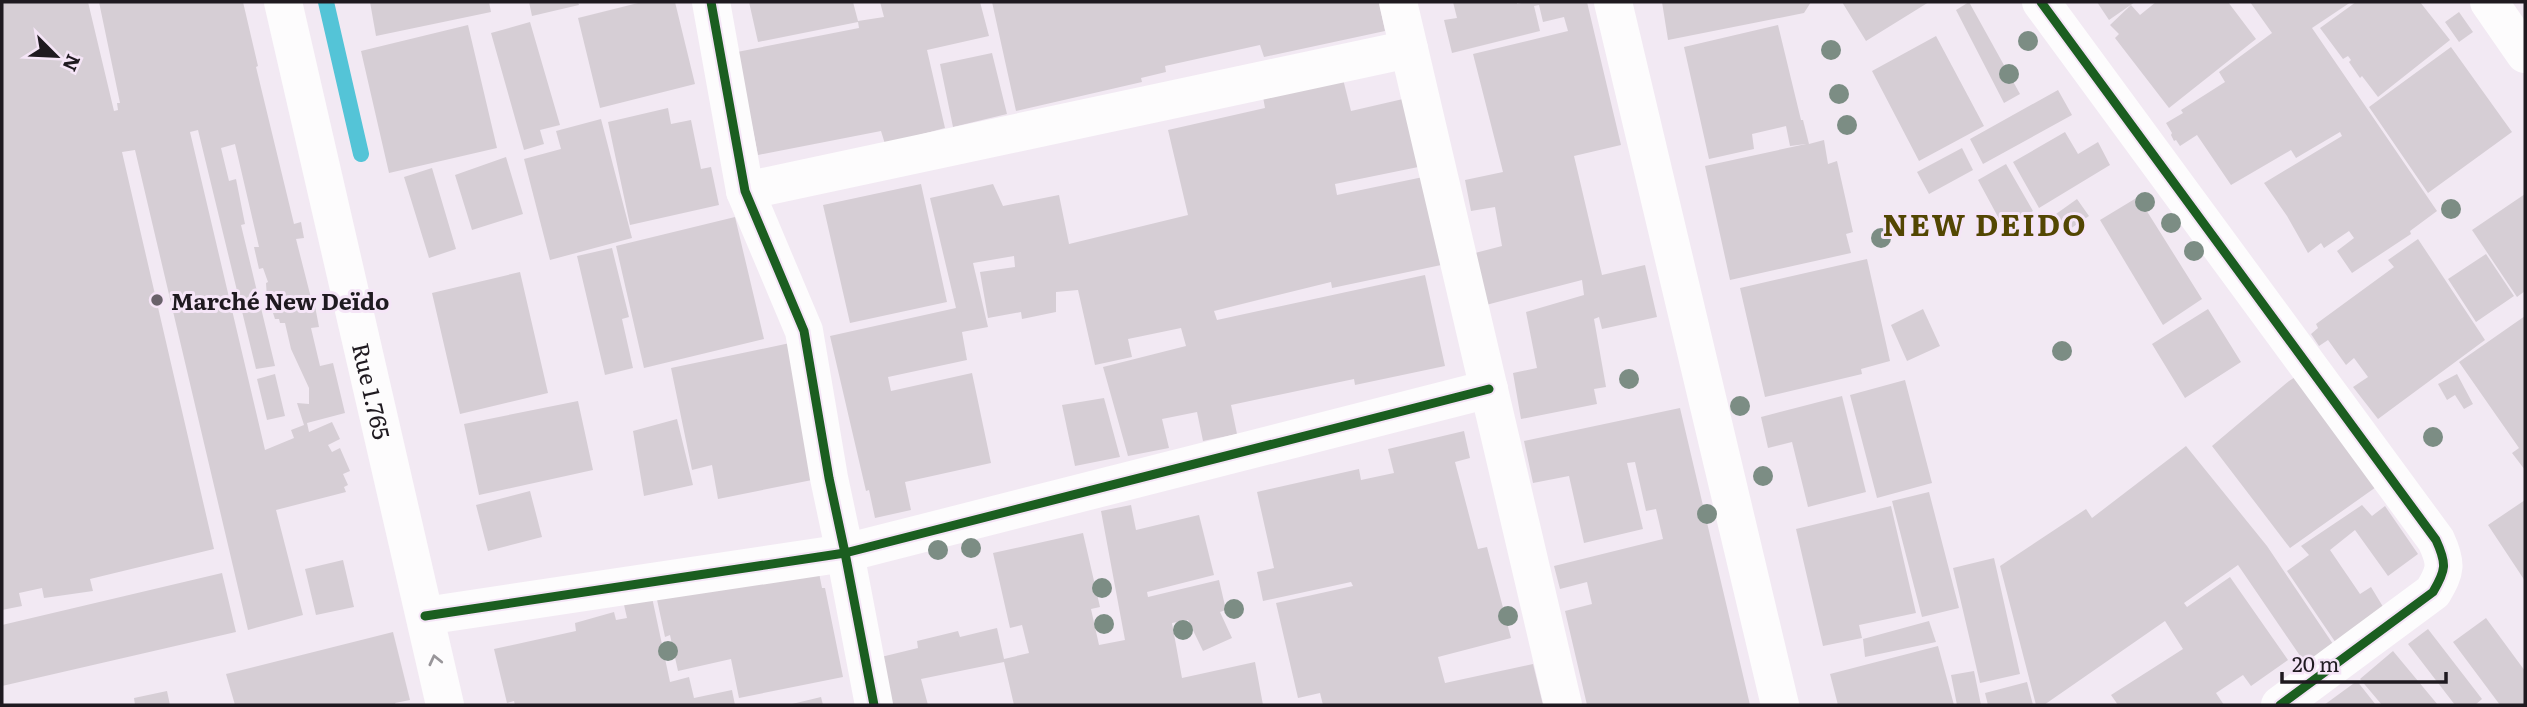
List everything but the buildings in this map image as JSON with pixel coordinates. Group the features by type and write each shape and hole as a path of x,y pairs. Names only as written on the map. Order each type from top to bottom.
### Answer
{"street":[{"name":"Rue 1.765","path":"283,2 445,705"},
{"path":"711,2 745,191 804,331 829,478 874,705"},
{"path":"1398,2 1563,705"},
{"path":"1613,2 1780,705"},
{"path":"2041,2 2428,529 2445,559 2443,575 2433,592 2280,705"},
{"path":"2488,2 2525,54"},
{"path":"745,191 1409,49"},
{"path":"425,615 845,553 1489,390"}],"waterway":[{"path":"326,2 361,154"}],"cycle path":[{"path":"711,2 745,191 804,331 829,478 874,705"},
{"path":"2041,2 2436,540 2442,555 2443,572 2433,592 2280,705"},
{"path":"425,616 845,553 1489,389"}],"place":[{"name":"Marché New Deïdo","path":"157,300"}],"district":[{"name":"NEW DEIDO","path":"1985,223"}]}
